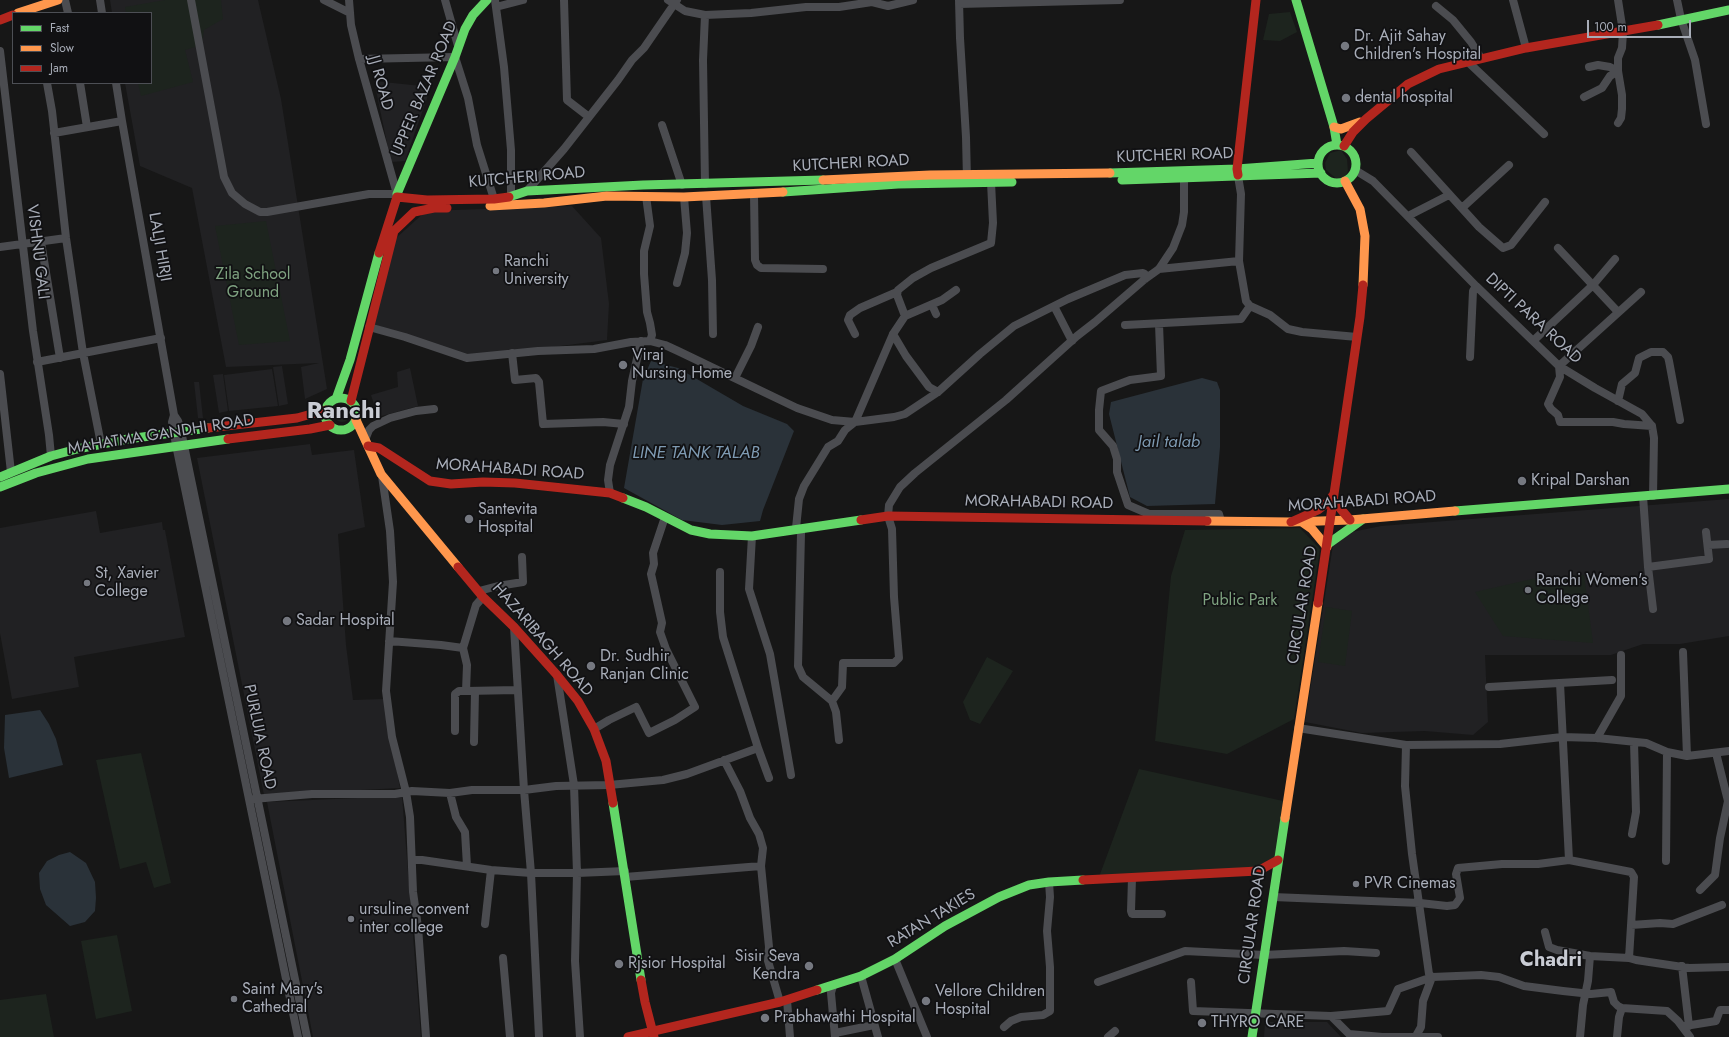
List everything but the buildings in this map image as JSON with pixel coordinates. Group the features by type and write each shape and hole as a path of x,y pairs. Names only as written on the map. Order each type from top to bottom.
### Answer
{"main road":[{"path":"23,12 33,10 58,0"},
{"name":"UPPER BAZAR ROAD","path":"398,196 455,57 458,46 473,16 487,0"},
{"path":"1238,172 1256,0"},
{"path":"1296,0 1341,146"},
{"path":"1341,146 1366,119 1408,84 1424,75 1467,61 1526,48 1623,32 1729,10"},
{"path":"0,20 12,15"},
{"path":"1334,127 1341,129 1346,128 1366,119"},
{"path":"1330,146 1341,146 1350,150 1356,163 1355,170 1351,176 1345,181 1338,182 1331,182 1325,178 1318,163 1324,150 1330,146"},
{"name":"KUTCHERI ROAD","path":"398,196 427,200 494,199 511,197 527,191 643,185 967,179 1084,174 1238,172 1318,163"},
{"path":"350,401 394,231 414,212 434,208 544,203 607,196 684,197 754,194 967,179 991,182 1184,179 1238,172 1321,172"},
{"name":"CIRCULAR ROAD","path":"1252,1037 1298,728 1328,545 1357,337 1365,259 1365,236 1360,209 1345,181"},
{"path":"336,399 350,360 392,208 398,196"},
{"path":"345,429 356,420 356,410 350,401 341,398 336,399 328,405 326,410 325,415 330,425 334,428 345,429 365,441"},
{"name":"MAHATMA GANDHI ROAD","path":"0,477 50,456 101,444 177,432 290,419 326,410"},
{"name":"HAZARIBAGH ROAD","path":"356,420 381,474 481,594 514,627 578,701 594,729 606,761 639,963 653,1034"},
{"name":"MAHATMA GANDHI ROAD","path":"0,487 36,473 69,463 116,454 179,444 310,429 330,425"},
{"name":"MORAHABADI ROAD","path":"365,441 379,448 430,481 451,484 483,482 515,483 610,493 646,507 691,530 752,536 796,528 888,516 1302,522 1363,519 1729,489"},
{"path":"1291,522 1318,510 1334,497 1350,520"},
{"path":"1302,522 1312,529 1328,545 1363,519"},
{"name":"RATAN TAKIES","path":"628,1037 653,1034 784,1001 861,976 895,959 945,926 999,897 1029,885 1049,882 1258,871 1278,860"},
{"path":"1258,871 1275,880"}],"street":[{"path":"65,0 68,12"},
{"path":"100,0 102,12"},
{"path":"191,0 224,177 232,193 244,204 260,212 369,194 398,196"},
{"path":"324,0 350,13"},
{"name":"JJ ROAD","path":"349,0 359,59 398,196"},
{"path":"444,0 458,46"},
{"path":"511,197 511,150 504,67 495,3 523,0"},
{"path":"564,0 566,98 568,102 589,117"},
{"path":"527,191 589,117 632,60 644,48 672,1 684,11 705,15 751,13 806,7 827,3 839,7 872,2 888,3 913,0"},
{"path":"967,179 959,2 1120,0"},
{"path":"1513,0 1526,48"},
{"path":"1618,0 1623,32 1622,48 1618,58 1618,71 1622,95 1621,118 1618,124"},
{"path":"1676,0 1695,60 1706,124"},
{"path":"1436,6 1453,20 1471,42 1481,58"},
{"path":"705,15 703,60 705,184"},
{"name":"VISHNU GALI","path":"0,51 22,244 37,362 49,435 50,456"},
{"path":"359,59 455,57 468,98 477,145 494,199"},
{"path":"1467,61 1544,134"},
{"path":"1589,67 1598,65 1610,67 1618,71"},
{"path":"1584,97 1602,88 1610,76 1618,71"},
{"path":"47,84 66,238 83,353 101,444"},
{"path":"80,84 87,127"},
{"name":"LALJI HIRJI","path":"116,84 174,415 172,422 177,432"},
{"path":"54,133 122,121"},
{"path":"662,125 682,185"},
{"path":"1411,152 1449,195 1501,247 1506,248 1522,232 1545,202"},
{"path":"1462,208 1509,165"},
{"name":"DIPTI PARA ROAD","path":"1355,170 1372,181 1476,286 1559,366 1642,414 1652,426"},
{"path":"1238,172 1241,194 1239,261 1246,302 1250,306 1270,315 1288,329 1357,337"},
{"path":"832,701 842,687 843,663 894,663 899,658 892,529 888,516 889,505 900,487 1006,400 1072,341 1145,279 1159,269 1173,248 1182,225 1184,212 1184,179"},
{"path":"855,334 848,320 850,314 897,292 903,285 919,274 991,243 993,223 991,182"},
{"path":"754,194 755,260 757,265 761,268 823,269"},
{"path":"1408,216 1449,195"},
{"path":"646,196 650,226 644,251 644,274 647,312 652,334 650,341"},
{"path":"706,196 712,265 713,334"},
{"path":"677,283 685,253 687,233 684,197"},
{"path":"0,247 66,238"},
{"path":"41,242 60,358"},
{"path":"1558,248 1618,312"},
{"path":"1533,341 1593,284 1615,259"},
{"path":"1159,269 1239,261"},
{"path":"369,327 405,337 467,358 512,353 594,349 641,341 650,341 665,345 797,408 832,420 856,422 905,414 938,392 1014,326 1068,299 1125,275 1143,273 1145,274 1145,279"},
{"path":"1470,357 1473,291 1476,286"},
{"path":"839,740 836,712 832,701 803,677 798,666 798,601 801,534 796,528 799,499 804,486 828,447 838,441 845,430 856,422 878,374 893,334 905,316 947,298 956,290"},
{"path":"897,292 905,316"},
{"path":"1641,292 1559,366 1560,377 1548,404 1551,410 1558,415 1560,422 1613,422 1652,426 1654,438 1653,496"},
{"path":"932,305 936,314"},
{"path":"1054,306 1072,341"},
{"path":"1125,325 1241,319 1250,306"},
{"path":"1160,324 1161,376 1130,380 1101,391 1099,410 1100,430 1113,446 1117,459 1118,472 1128,506 1148,514 1219,514 1221,521"},
{"path":"735,378 751,346 758,327"},
{"path":"893,334 899,347 929,387 938,392"},
{"path":"37,362 161,338"},
{"path":"610,493 608,480 610,465 629,406 632,381 641,341"},
{"path":"1618,401 1622,384 1636,373 1639,358 1651,352 1663,352 1668,357 1680,420"},
{"path":"512,353 514,380 536,378 539,382 543,424 603,422 624,424"},
{"path":"0,374 11,472"},
{"path":"365,441 369,430 373,426 390,418 434,409"},
{"name":"PURLUIA ROAD","path":"177,432 254,799 307,1037"},
{"path":"381,474 390,531 393,582 386,691 392,737 406,792 410,817 426,1037"},
{"path":"1642,496 1648,567 1654,609"},
{"path":"594,729 636,707 649,733 671,722 695,707 666,649 660,632 662,623 651,574 654,564 653,553 665,517"},
{"path":"1648,567 1709,559 1706,532"},
{"path":"752,536 749,589 770,654 790,775"},
{"path":"1708,545 1727,544"},
{"path":"466,691 467,665 463,648 476,605 481,594 498,586 523,582 522,557"},
{"path":"720,572 720,612 723,637 769,778"},
{"path":"514,627 517,690 531,873 539,1037"},
{"path":"389,641 463,648"},
{"path":"1683,652 1687,756"},
{"path":"1597,738 1621,696 1621,655"},
{"path":"557,676 574,785 577,873 575,961 580,1037"},
{"path":"1490,687 1612,680"},
{"path":"1560,684 1568,860"},
{"path":"455,731 455,694 459,691 517,690"},
{"path":"474,742 476,691"},
{"path":"1298,728 1406,745 1500,744 1562,737 1646,742 1667,752 1687,756 1729,751"},
{"path":"1632,834 1636,812 1634,742"},
{"path":"1406,745 1405,786 1408,824 1431,975 1423,1001 1421,1027 1416,1036"},
{"path":"254,799 312,794 395,794 406,792 450,793 472,790 524,790 574,785 609,785 674,778 758,748"},
{"path":"1666,861 1668,794 1667,752"},
{"path":"1700,890 1715,875 1720,838 1729,801 1716,753"},
{"path":"724,760 740,791 750,818 759,834 763,848 761,866 769,947 768,961 784,1001 790,1037"},
{"path":"450,793 456,817 465,832 467,866"},
{"name":"PURLUIA ROAD","path":"254,799 298,1037"},
{"path":"412,860 422,860 491,870 531,873 625,874 761,866"},
{"path":"1273,897 1420,903 1447,906 1455,905 1460,898 1456,874 1458,868 1466,866 1502,864 1538,864 1568,860 1631,872 1634,877 1629,958"},
{"path":"485,924 491,870"},
{"path":"1132,878 1132,914 1162,914"},
{"path":"1004,1027 1011,1021 1022,1017 1043,1015 1050,1011 1050,967 1047,931 1050,897 1049,882"},
{"path":"1631,925 1660,923 1673,924 1722,905"},
{"path":"1545,932 1549,947 1557,950 1590,956 1629,958 1703,968 1729,966"},
{"path":"1098,982 1185,951 1264,955 1344,951 1376,954"},
{"path":"1580,1037 1590,956"},
{"path":"503,958 510,1037"},
{"path":"895,959 927,1037"},
{"path":"1682,966 1686,1026 1690,1037"},
{"path":"1191,982 1193,1011 1332,1016 1388,1011 1398,989 1431,975 1480,975 1499,977 1524,986 1586,994 1611,992 1614,1002 1622,1008 1667,1011 1686,1026 1716,1021 1720,1010 1729,1010"},
{"path":"861,976 878,1037"},
{"path":"833,986 831,993 835,1035 874,1024"},
{"path":"1617,1037 1619,1017 1622,1008"},
{"path":"1332,1016 1349,1034 1382,1037 1438,1037"},
{"path":"1108,1037 1115,1031"}],"shaded area":[{"path":"110,0 258,0 281,99 327,389 305,399 301,367 319,363 226,367 192,188 140,166 125,84 152,84 152,12 112,12"},
{"path":"374,81 431,87 405,161 391,162"},
{"name":"Ranchi University","path":"572,206 601,238 609,304 607,340 467,358 373,324 395,239 426,211"},
{"path":"282,366 288,404 279,406 273,367"},
{"path":"410,368 418,406 378,417 371,395 398,387 397,372"},
{"path":"272,369 278,406 229,411 224,375"},
{"path":"223,374 228,411 219,413 213,375"},
{"path":"194,382 199,382 203,418 198,418"},
{"name":"Sadar Hospital","path":"310,444 312,455 354,450 365,527 338,534 346,645 353,700 384,699 400,788 264,795 197,458"},
{"name":"Ranchi Women's College","path":"1729,499 1729,636 1680,644 1643,644 1611,655 1485,655 1488,722 1473,735 1425,731 1362,733 1305,722 1333,545 1352,532 1381,526"},
{"name":"St, Xavier College","path":"96,511 100,533 162,522 163,530 165,530 185,637 74,657 79,687 12,699 0,633 0,528"},
{"name":"ursuline convent inter college","path":"402,796 421,1037 313,1037 267,802"},
{"path":"1265,1022 1327,1022 1341,1037 1264,1037"}],"green space":[{"path":"165,0 221,0 223,19 204,30 202,45 185,50 193,82 141,96 138,84 152,84 152,12 126,12 125,7"},
{"path":"1290,12 1297,32 1280,41 1263,40 1269,14"},
{"path":"1341,150 1347,159 1348,171 1344,179 1338,180 1326,170 1325,163 1330,153"},
{"name":"Zila School Ground","path":"266,221 290,341 239,345 215,226"},
{"path":"342,406 348,408 350,414 348,420 342,422 336,420 334,414 336,408"},
{"name":"Public Park","path":"1300,528 1320,549 1294,719 1227,754 1155,741 1171,576 1185,530"},
{"path":"1584,575 1593,643 1503,636 1475,592 1532,579"},
{"path":"1326,607 1352,611 1345,666 1318,662"},
{"path":"987,657 1013,671 980,724 970,720 963,702"},
{"path":"141,753 171,883 154,888 146,862 120,869 96,760"},
{"path":"1139,769 1283,801 1277,858 1260,867 1099,877"},
{"path":"117,935 132,1011 96,1019 81,941"},
{"path":"46,994 54,1037 0,1037 0,1000"}],"water":[{"name":"LINE TANK TALAB","path":"651,361 678,368 743,406 787,424 794,431 760,521 722,525 682,520 624,488 643,379"},
{"name":"Jail talab","path":"1202,378 1217,382 1220,390 1220,447 1215,504 1147,506 1130,497 1109,414 1111,402"},
{"path":"40,710 56,739 63,765 9,778 4,748 5,715"},
{"path":"70,852 86,863 95,882 96,898 95,911 85,922 70,926 46,905 40,889 39,873 47,861 59,855"}],"traffic: fast":[{"path":"398,197 397,194 455,57 465,29 473,15 487,0"},
{"path":"1296,0 1334,127 1337,145"},
{"path":"1658,25 1729,10"},
{"path":"1337,145 1350,151 1356,164 1350,177 1337,183 1324,177 1318,164 1324,151 1337,145"},
{"path":"1110,173 1237,169 1318,163"},
{"path":"1122,180 1321,173"},
{"path":"509,197 527,191 643,185 823,180"},
{"path":"783,192 898,184 1012,182"},
{"path":"336,399 350,360 379,253"},
{"path":"341,398 350,401 354,405 357,414 354,423 350,427 341,430 332,427 328,423 325,414 328,405 332,401 341,398"},
{"path":"0,477 51,456 77,449 128,439 208,428"},
{"path":"0,487 36,473 88,459 228,439"},
{"path":"1455,511 1729,489"},
{"path":"623,498 646,507 691,530 710,534 752,536 861,520"},
{"path":"1328,544 1363,519"},
{"path":"613,803 641,980"},
{"path":"1252,1037 1285,818"},
{"path":"817,990 861,976 895,959 945,926 999,897 1029,885 1083,880"}],"traffic: slow":[{"path":"21,12 58,0"},
{"path":"1334,127 1341,129 1360,122"},
{"path":"823,180 930,175 1110,173"},
{"path":"1345,181 1360,209 1365,236 1363,285"},
{"path":"490,206 544,203 607,196 684,197 783,192"},
{"path":"356,420 381,474 458,567"},
{"path":"1207,521 1291,522 1350,520 1455,511"},
{"path":"1302,522 1312,529 1327,547"},
{"path":"1285,818 1318,603"}],"traffic: jam":[{"path":"1238,175 1237,169 1256,0"},
{"path":"0,20 12,15"},
{"path":"1344,146 1353,132 1366,119 1408,84 1439,69 1526,48 1658,25"},
{"path":"379,253 397,197 427,200 494,199 509,197"},
{"path":"351,401 394,231 414,212 434,208 447,208"},
{"path":"1318,603 1360,317 1363,285"},
{"path":"208,428 297,418 326,410"},
{"path":"228,439 310,429 330,425"},
{"path":"368,446 379,448 430,481 451,484 483,482 515,483 610,493 623,498"},
{"path":"1291,522 1318,510 1328,502 1334,494"},
{"path":"1334,501 1350,520"},
{"path":"861,520 888,516 1207,521"},
{"path":"458,567 483,597 514,627 557,675 578,701 594,729 606,761 613,803"},
{"path":"1083,880 1258,871 1278,860"},
{"path":"641,980 654,1037"},
{"path":"628,1037 780,1002 817,990"}],"place":[{"name":"Dr. Ajit Sahay Children's Hospital","path":"1345,46"},
{"name":"dental hospital","path":"1346,98"},
{"name":"Ranchi University","path":"496,271"},
{"name":"Viraj Nursing Home","path":"623,365"},
{"name":"Kripal Darshan","path":"1522,481"},
{"name":"Santevita Hospital","path":"469,519"},
{"name":"St, Xavier College","path":"87,583"},
{"name":"Ranchi Women's College","path":"1528,590"},
{"name":"Sadar Hospital","path":"287,621"},
{"name":"Dr. Sudhir Ranjan Clinic","path":"591,666"},
{"name":"PVR Cinemas","path":"1356,884"},
{"name":"ursuline convent inter college","path":"351,919"},
{"name":"Rjsior Hospital","path":"619,964"},
{"name":"Sisir Seva Kendra","path":"809,966"},
{"name":"Saint Mary's Cathedral","path":"234,999"},
{"name":"Vellore Children Hospital","path":"926,1001"},
{"name":"Prabhawathi Hospital","path":"765,1018"},
{"name":"THYRO CARE","path":"1202,1023"}],"district":[{"name":"Ranchi","path":"344,412"},
{"name":"Chadri","path":"1551,961"}]}
